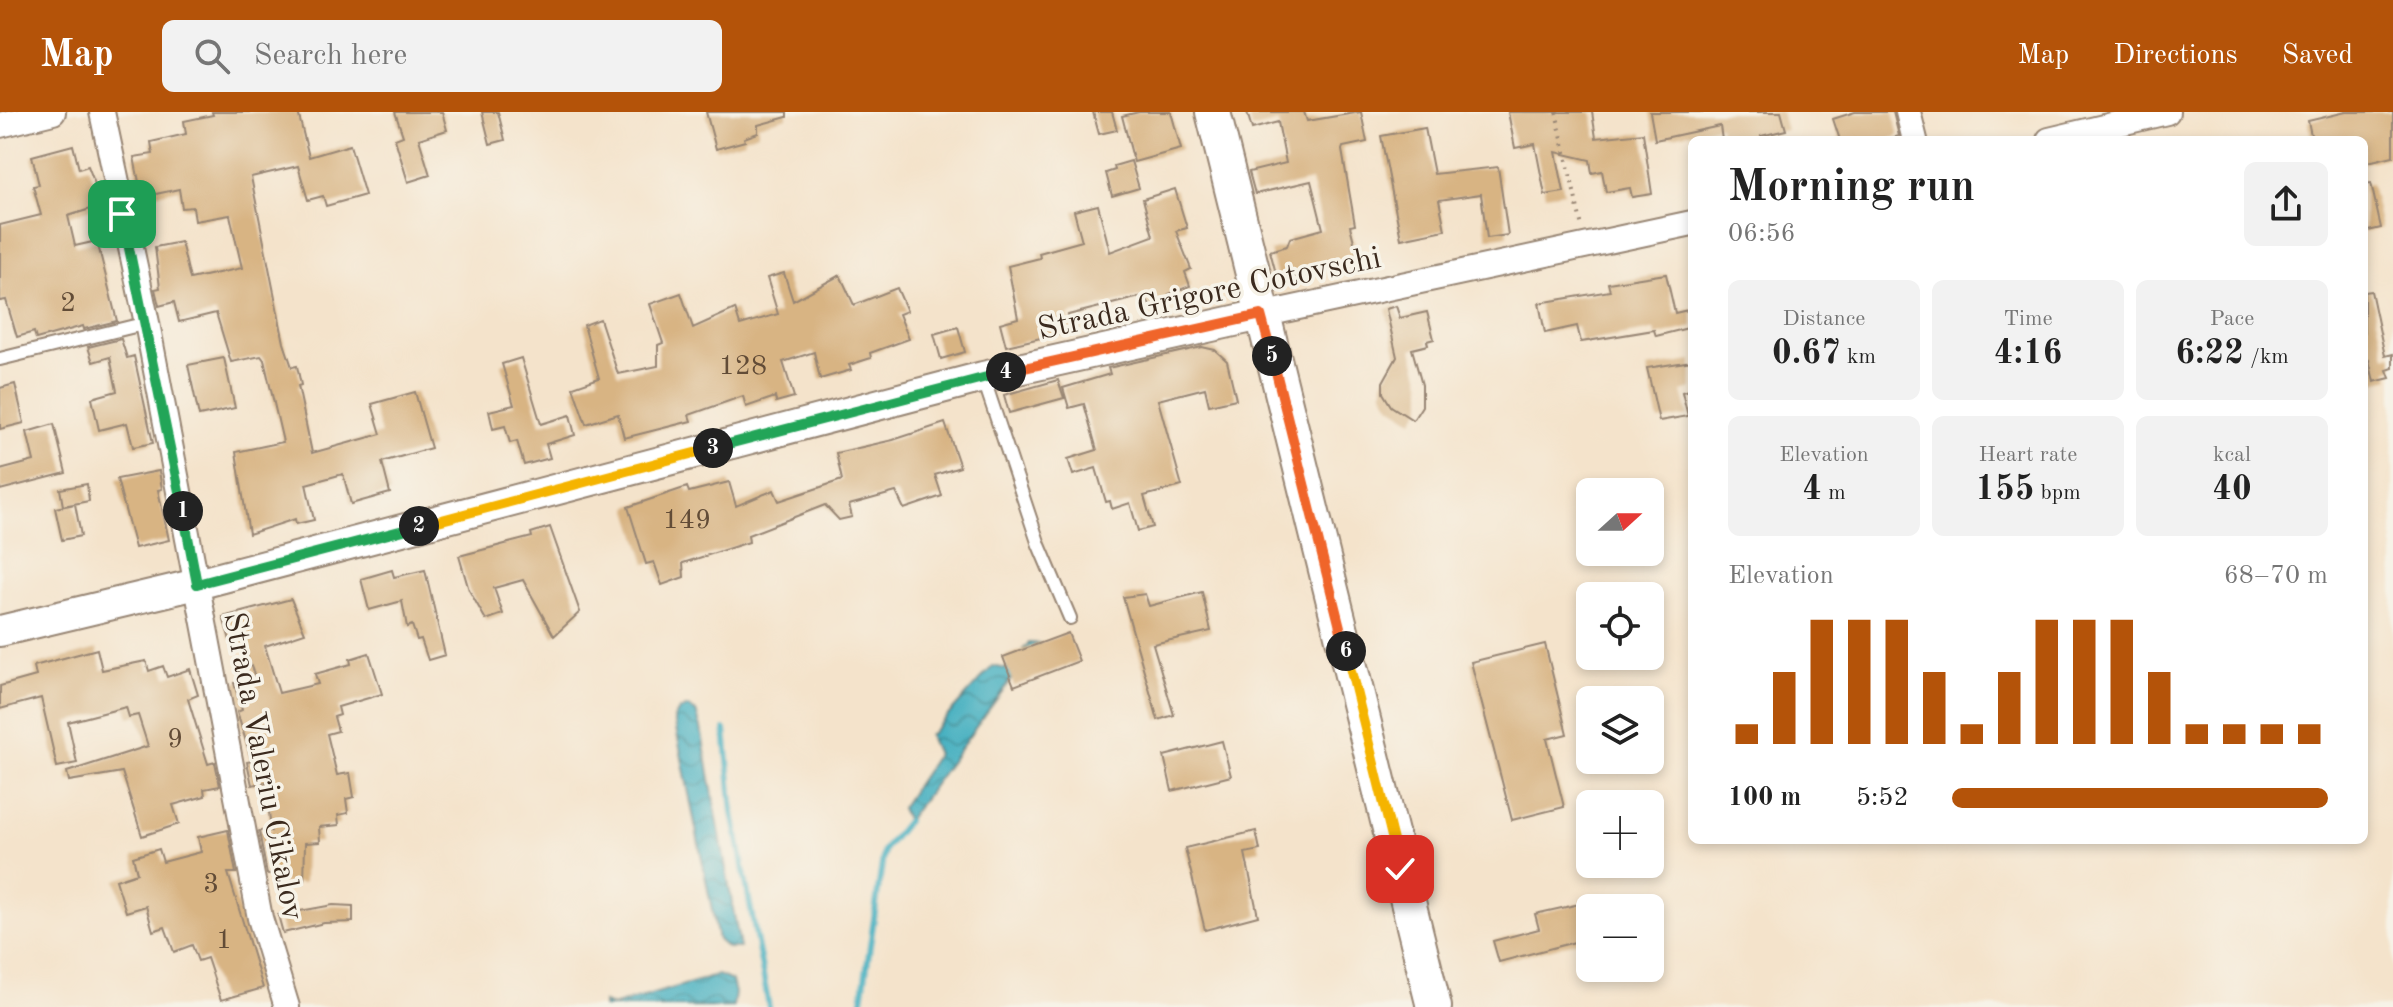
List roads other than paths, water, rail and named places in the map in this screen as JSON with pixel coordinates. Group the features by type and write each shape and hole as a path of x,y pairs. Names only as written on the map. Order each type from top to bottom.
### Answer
{"main road":[{"path":"1213,112 1434,1007"}],"street":[{"path":"0,125 53,112"},
{"name":"Strada Valeriu Cikalov","path":"102,112 147,323 260,918 287,1007"},
{"path":"1908,112 1914,136"},
{"path":"2066,136 2167,112"},
{"name":"Strada Grigore Cotovschi","path":"0,631 197,584 983,377 1688,224"}],"lane":[{"path":"0,359 147,323"},
{"path":"983,377 1039,545 1070,618"}],"water":[{"path":"1029,643 1042,644 1012,678 907,821 901,808 937,754 929,736 993,666 1006,669"},
{"path":"688,707 696,712 701,728 740,948 727,948 718,940 674,718 679,710"},
{"path":"718,975 732,981 735,993 733,1007 603,1007 603,1003 612,1006"}],"waterway":[{"path":"725,730 733,813 769,1007"},
{"path":"861,1007 884,850 907,821"}]}
